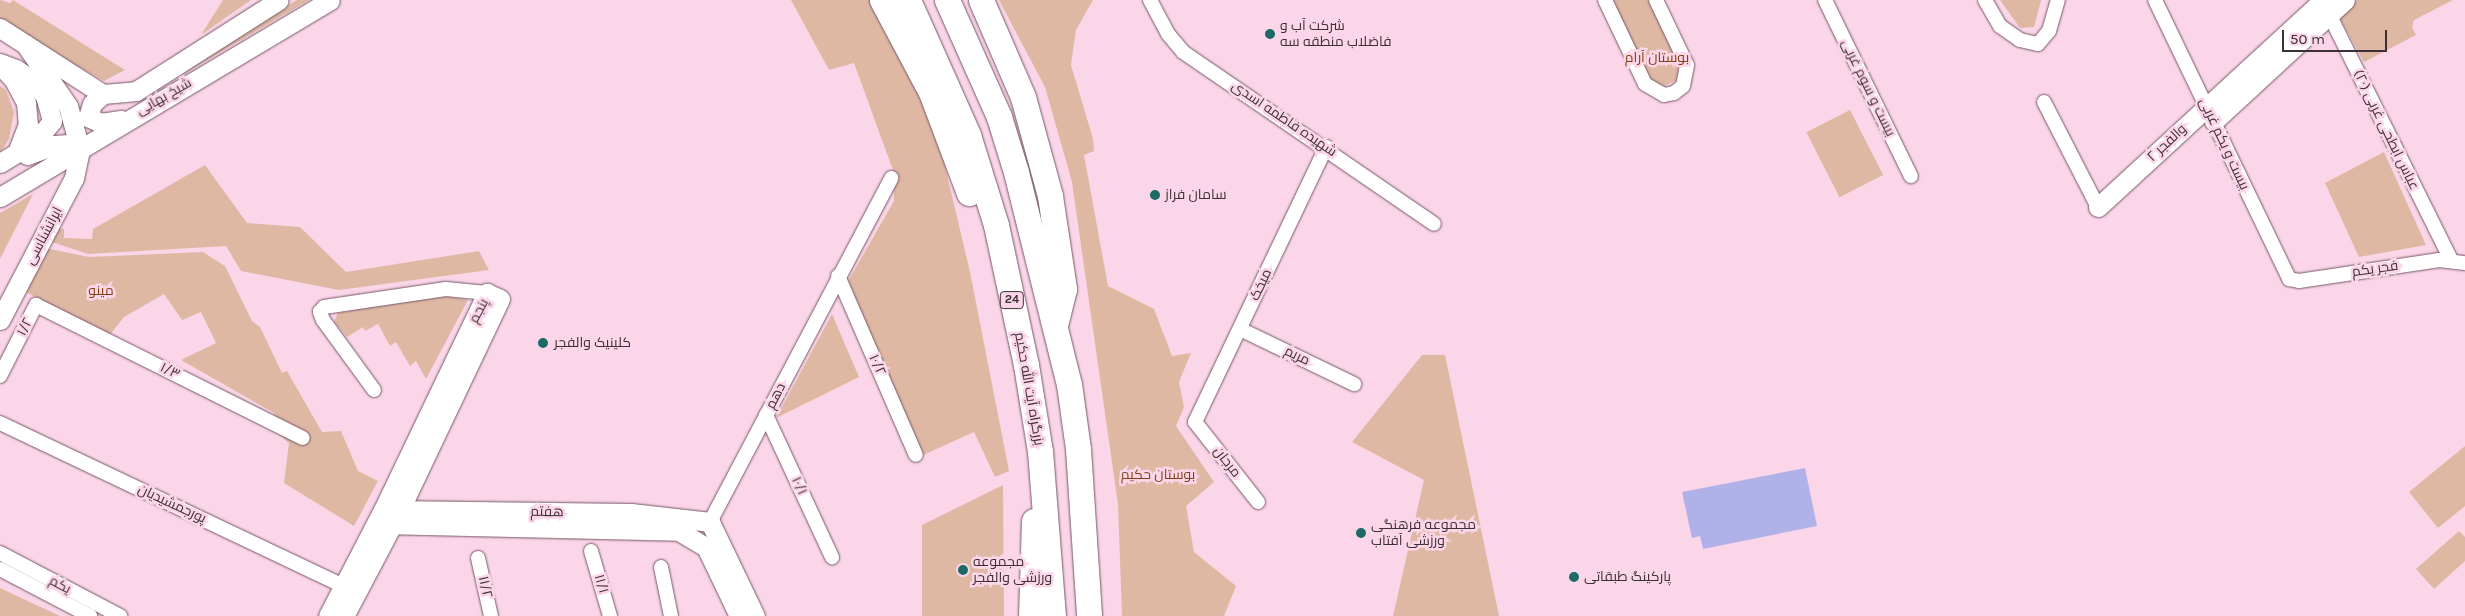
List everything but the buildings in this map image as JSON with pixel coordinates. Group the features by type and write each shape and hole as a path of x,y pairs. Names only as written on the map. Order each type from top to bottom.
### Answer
{"highway":[{"path":"882,0 931,92 951,139 997,275 1015,313"},
{"name":"بزرگراه آیت الله حکیم","path":"908,0 968,135 996,225 1015,313 1040,451 1053,616"},
{"path":"947,0 999,117 1016,172 1069,384 1078,449 1089,616"},
{"path":"981,0 1023,97 1050,196 1064,289 1055,327"},
{"path":"1031,616 1032,539 1040,451"}],"street":[{"name":"شیخ بهایی","path":"103,94 136,91 279,0"},
{"name":"شیخ بهایی","path":"0,197 124,120 330,0"},
{"name":"شهیده فاطمه اسدی","path":"1150,0 1168,34 1184,52 1326,147 1434,224"},
{"path":"1604,0 1645,84 1664,95 1674,93 1683,86 1687,65 1656,0"},
{"name":"بیست و سوم غربی","path":"1825,0 1911,176"},
{"path":"1985,0 2000,26 2020,40 2038,44 2046,38 2058,0"},
{"name":"بیست و یکم غربی","path":"2155,0 2286,276 2299,281"},
{"name":"والفجر ۲","path":"2044,102 2098,207 2210,114 2324,4 2345,0"},
{"name":"عباس ابطحی غربی (۲۰)","path":"2324,4 2451,260"},
{"path":"0,28 103,94 92,104 88,117 101,123 124,120"},
{"path":"25,44 68,106 80,149"},
{"path":"0,63 14,80 26,103 28,124 5,162"},
{"path":"5,162 54,144 69,144 80,149"},
{"name":"میخک","path":"1195,422 1326,147"},
{"name":"ایرانشناسی","path":"0,320 74,178 80,149"},
{"name":"دهم","path":"710,522 891,178"},
{"name":"فجر یکم","path":"2299,281 2451,260 2465,263"},
{"name":"۱۰/۲","path":"838,276 916,455"},
{"path":"374,390 323,320 320,312 324,307 446,288 487,293"},
{"name":"پنجم","path":"388,517 487,293"},
{"name":"۱/۲","path":"0,376 36,305"},
{"name":"۱/۳","path":"36,305 303,438"},
{"name":"مریم","path":"1240,329 1354,384"},
{"name":"۱۰/۱","path":"766,415 832,557"},
{"name":"مرجان","path":"1195,422 1258,502"},
{"name":"پورجمشیدیان","path":"0,423 344,586"},
{"name":"هفتم","path":"388,517 631,513 710,522"},
{"path":"328,616 344,586 388,517"},
{"path":"344,616 388,517"},
{"name":"هفتم","path":"388,517 669,530 697,539"},
{"path":"739,616 706,547 697,539 710,522 755,616"},
{"name":"۱۱/۱","path":"591,551 610,616"},
{"name":"یکم","path":"0,553 120,616"},
{"name":"۱۱/۲","path":"478,558 491,616"},
{"path":"661,567 672,616"},
{"name":"یکم","path":"0,569 90,616"}],"green space":[{"path":"0,0 10,3 13,0 125,70 104,81 70,62 0,18"},
{"path":"223,0 251,0 201,35"},
{"path":"297,0 309,0 178,77 211,51"},
{"path":"791,0 872,0 928,113 943,158 970,272 1009,471 995,477 974,432 921,456 847,283 894,201 893,170 854,63 829,70"},
{"name":"بوستان حکیم","path":"999,0 1093,0 1076,30 1071,65 1093,139 1094,151 1084,155 1108,286 1154,309 1172,356 1191,353 1179,382 1184,407 1176,426 1214,482 1186,506 1194,552 1236,586 1224,616 1122,616 1118,504 1072,182 1045,87"},
{"name":"بوستان آرام","path":"1609,0 1649,0 1681,64 1681,73 1677,80 1664,86 1648,80"},
{"path":"2000,0 2041,0 2034,27 2020,28"},
{"path":"2357,0 2453,0 2414,20 2412,27 2416,35 2364,62 2339,17"},
{"path":"0,86 6,90 14,112 9,139 0,153"},
{"path":"1850,110 1883,175 1839,197 1806,132"},
{"path":"2384,152 2426,245 2359,257 2325,183"},
{"path":"205,165 247,223 300,227 346,272 479,251 489,270 339,290 241,271 226,246 88,254 46,240 53,228 64,229 64,238 92,239 93,229"},
{"path":"33,194 0,259 0,213"},
{"name":"مینو","path":"45,248 89,257 203,252 225,266 252,321 260,327 282,373 287,371 322,432 341,431 358,471 378,481 354,526 284,483 289,443 271,428 274,413 181,360 216,343 201,312 182,320 164,294 124,317 109,336 22,290"},
{"path":"441,294 468,300 426,379 416,361 410,366 396,342 390,346 378,324 365,331 363,327 347,337 334,322 338,313"},
{"path":"832,314 859,377 776,418"},
{"path":"1422,355 1445,355 1499,616 1393,616 1424,480 1352,442"},
{"path":"2465,446 2465,506 2438,528 2409,492"},
{"name":"مجموعه ورزشی والفجر","path":"1003,485 1004,616 922,616 922,525"},
{"path":"2459,531 2465,537 2465,561 2434,589 2416,569"},
{"path":"0,588 60,616 0,616"}],"water":[{"path":"1805,468 1817,526 1703,549 1700,536 1692,538 1682,492"}],"place":[{"name":"شرکت آب و فاضلاب منطقه سه","path":"1270,34"},
{"name":"سامان فراز","path":"1155,195"},
{"name":"کلینیک والفجر","path":"543,343"},
{"name":"مجموعه فرهنگی ورزشی آفتاب","path":"1361,533"},
{"name":"مجموعه ورزشی والفجر","path":"963,570"},
{"name":"پارکینگ طبقاتی","path":"1574,577"}]}
